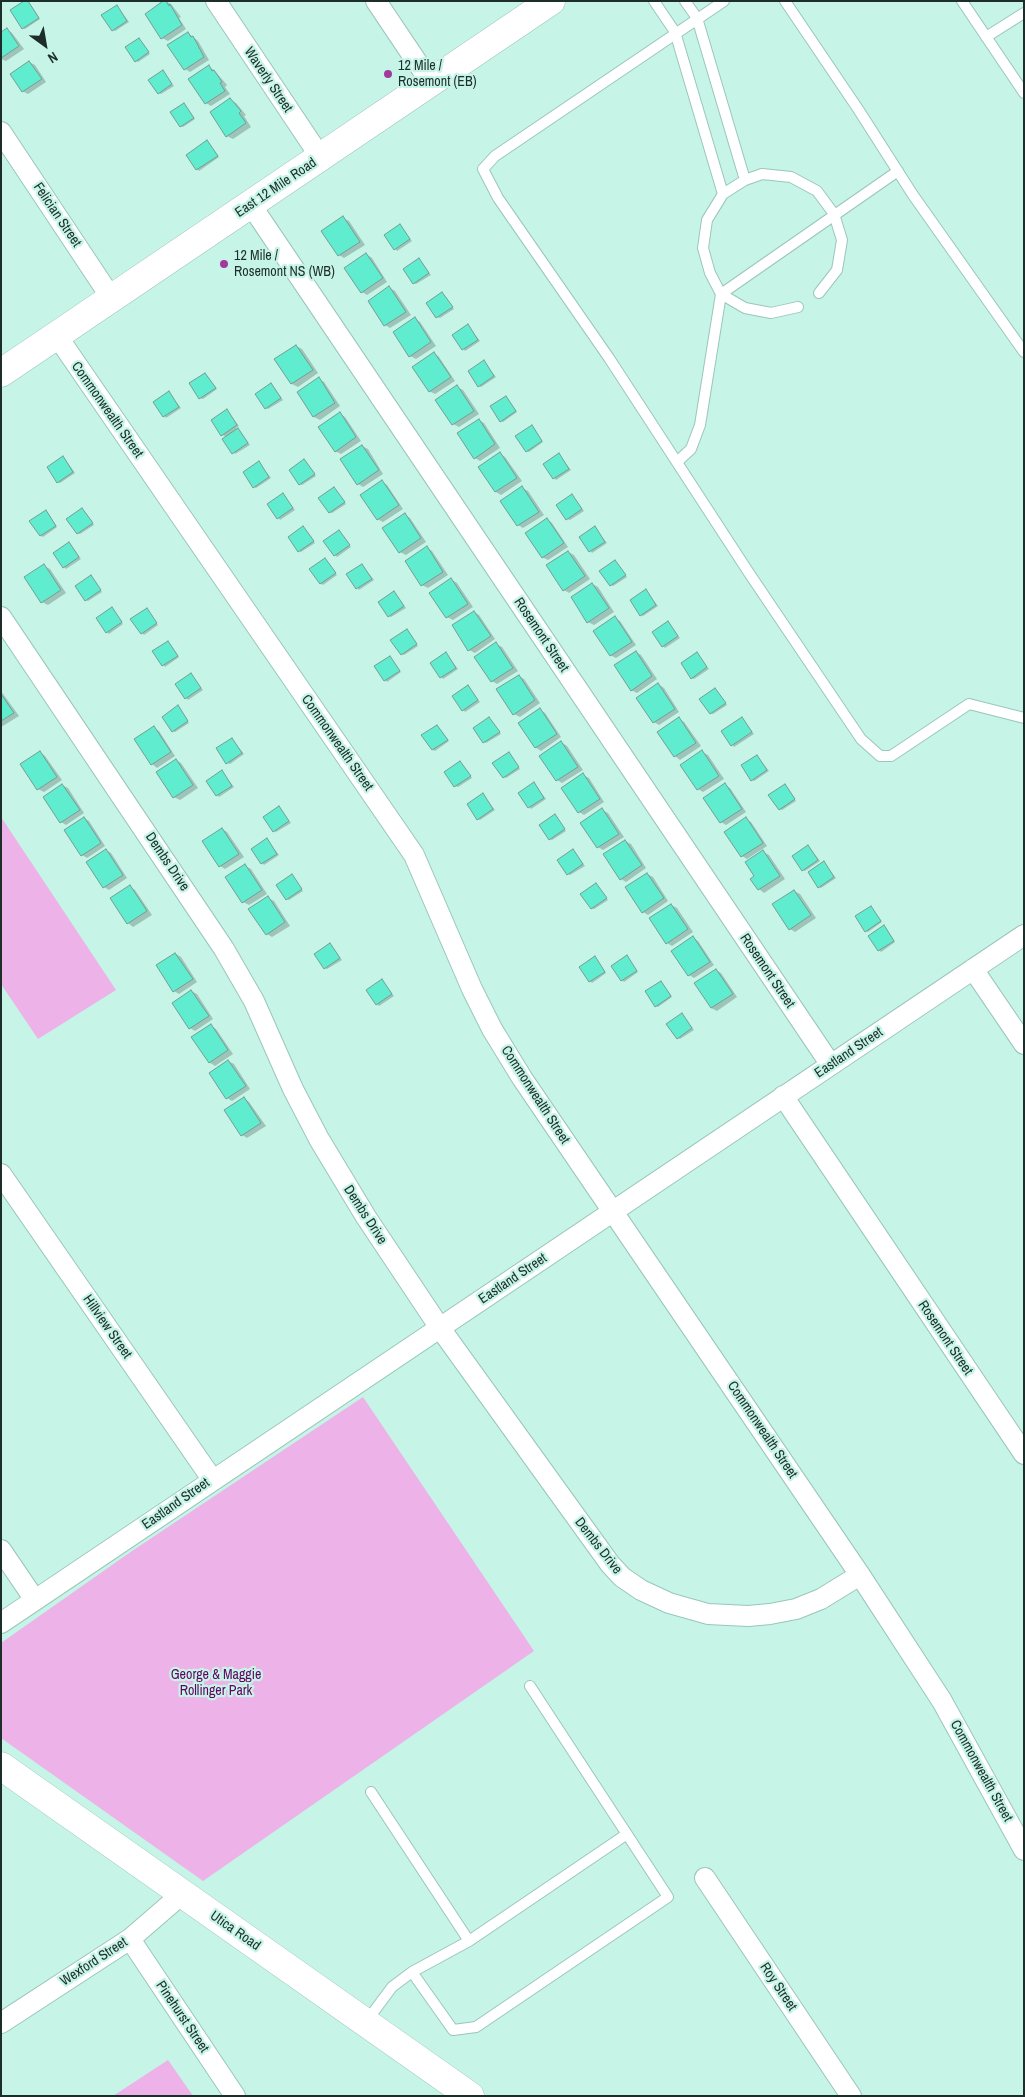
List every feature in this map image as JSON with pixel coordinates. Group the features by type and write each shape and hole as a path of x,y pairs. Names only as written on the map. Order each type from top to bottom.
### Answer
{"main road":[{"name":"East 12 Mile Road","path":"1,373 551,1"},
{"name":"Utica Road","path":"1,1766 470,2096"}],"street":[{"name":"Waverly Street","path":"216,1 321,158"},
{"path":"376,1 431,83"},
{"name":"Felician Street","path":"1,132 112,298"},
{"name":"Rosemont Street","path":"251,205 831,1065"},
{"name":"Commonwealth Street","path":"56,336 414,855 472,989 492,1029 522,1078 860,1575 942,1701 1024,1850"},
{"name":"Dembs Drive","path":"1,617 224,949 254,1001 293,1089 319,1140 366,1217 440,1328 595,1546 622,1577 641,1590 669,1603 708,1614 748,1616 796,1609 821,1598 860,1575"},
{"name":"Eastland Street","path":"1,1622 1024,935"},
{"path":"973,969 1024,1044"},
{"name":"Rosemont Street","path":"783,1096 1024,1454"},
{"name":"Hillview Street","path":"1,1174 212,1480"},
{"path":"1,1550 35,1600"},
{"name":"Roy Street","path":"705,1878 852,2096"},
{"name":"Wexford Street","path":"1,2023 130,1939 182,1894"},
{"name":"Pinehurst Street","path":"130,1939 235,2096"}],"lane":[{"path":"654,1 675,32 723,194"},
{"path":"685,1 696,18 745,180"},
{"path":"724,1 675,32 652,51 495,156 483,169 498,198 609,358 861,739 880,756 891,756 969,704 1024,718"},
{"path":"785,1 898,171 1024,352"},
{"path":"962,1 1024,93"},
{"path":"986,38 1024,12"},
{"path":"1014,80 1024,73"},
{"path":"677,462 691,448 700,425 721,294 898,171"},
{"path":"798,306 771,312 745,308 721,294 710,273 703,248 707,220 723,194 745,180 762,174 791,177 817,191 834,214 842,240 837,270 819,293"},
{"path":"412,1972 453,2030 476,2027 668,1897 530,1686"},
{"path":"370,1792 469,1941"},
{"path":"366,2023 392,1986 412,1972 469,1941 627,1834"}],"green space":[{"path":"1,817 116,990 38,1039 1,984"},
{"name":"George & Maggie Rollinger Park","path":"363,1397 534,1651 203,1881 1,1738 1,1643 132,1551"},
{"path":"168,2060 193,2096 113,2096"}],"building":[{"path":"24,1 28,1 39,18 22,29 10,10"},
{"path":"163,1 166,1 169,6 170,4 182,25 161,39 145,14"},
{"path":"117,5 127,21 112,31 101,15"},
{"path":"7,28 19,46 1,58 1,32"},
{"path":"188,32 191,37 193,36 204,57 184,70 167,45"},
{"path":"139,38 149,52 135,62 125,47"},
{"path":"29,61 42,79 22,92 10,74"},
{"path":"209,65 222,82 220,83 225,91 205,104 188,79"},
{"path":"163,70 172,84 158,94 148,80"},
{"path":"230,98 241,111 239,113 246,123 226,137 210,112"},
{"path":"184,103 194,118 180,127 170,112"},
{"path":"207,140 218,156 196,170 186,155"},
{"path":"343,216 360,242 338,256 321,231"},
{"path":"400,224 410,239 394,250 384,235"},
{"path":"366,253 383,278 361,293 344,268"},
{"path":"419,258 429,273 413,284 403,269"},
{"path":"389,286 406,312 384,326 368,301"},
{"path":"442,292 453,307 436,318 426,303"},
{"path":"415,317 431,342 409,357 393,332"},
{"path":"468,324 478,340 462,350 452,335"},
{"path":"296,345 313,370 291,384 274,359"},
{"path":"434,352 451,377 429,392 412,367"},
{"path":"484,360 494,376 478,387 468,371"},
{"path":"205,373 216,388 199,399 189,383"},
{"path":"319,377 335,403 313,417 297,392"},
{"path":"271,383 281,398 265,409 255,394"},
{"path":"457,385 474,411 452,425 435,400"},
{"path":"169,391 179,407 163,417 153,402"},
{"path":"506,396 516,411 500,422 490,406"},
{"path":"227,409 237,425 221,436 211,420"},
{"path":"340,412 356,437 335,452 318,427"},
{"path":"479,419 495,444 474,459 457,433"},
{"path":"532,425 542,441 526,452 515,436"},
{"path":"238,428 248,443 232,454 222,439"},
{"path":"362,445 379,470 357,485 340,459"},
{"path":"500,452 517,478 495,492 478,467"},
{"path":"559,453 569,469 553,479 543,464"},
{"path":"63,456 73,472 57,483 47,467"},
{"path":"304,459 315,474 299,485 289,470"},
{"path":"259,461 269,477 253,488 243,472"},
{"path":"382,480 399,505 377,520 360,495"},
{"path":"522,486 539,512 517,526 500,501"},
{"path":"334,487 345,502 329,513 318,498"},
{"path":"283,493 293,508 277,519 267,504"},
{"path":"572,494 582,509 566,520 556,505"},
{"path":"82,508 93,523 77,534 66,519"},
{"path":"46,510 56,526 40,536 29,521"},
{"path":"405,513 421,538 399,553 382,528"},
{"path":"547,518 564,543 542,558 525,533"},
{"path":"303,526 314,541 298,552 288,537"},
{"path":"595,526 605,542 589,552 579,537"},
{"path":"339,530 350,545 334,556 323,541"},
{"path":"69,542 79,557 63,568 53,553"},
{"path":"427,546 443,572 421,586 405,561"},
{"path":"568,551 585,576 563,591 546,565"},
{"path":"325,558 336,573 320,584 309,569"},
{"path":"615,560 626,575 610,586 599,571"},
{"path":"44,564 61,590 41,603 24,577"},
{"path":"362,564 372,579 356,589 346,574"},
{"path":"91,575 101,590 85,601 75,586"},
{"path":"451,578 468,604 446,618 429,593"},
{"path":"592,583 609,608 587,623 571,597"},
{"path":"646,589 656,605 640,616 630,600"},
{"path":"394,591 404,606 388,617 378,602"},
{"path":"112,607 122,622 106,633 96,618"},
{"path":"147,608 157,623 141,634 130,619"},
{"path":"474,611 491,636 468,651 452,625"},
{"path":"615,616 632,642 610,656 593,631"},
{"path":"668,621 678,636 662,647 652,632"},
{"path":"407,629 417,644 401,655 390,640"},
{"path":"168,641 178,656 162,666 152,651"},
{"path":"496,642 513,668 491,682 474,657"},
{"path":"636,651 652,676 631,691 614,665"},
{"path":"446,652 456,668 440,678 430,663"},
{"path":"697,652 707,667 691,679 681,663"},
{"path":"390,656 400,671 384,681 374,666"},
{"path":"191,673 201,688 185,699 175,684"},
{"path":"519,675 535,700 513,715 496,689"},
{"path":"658,683 675,709 653,723 636,698"},
{"path":"468,685 478,700 462,711 452,696"},
{"path":"715,688 726,703 710,714 699,699"},
{"path":"1,694 14,713 1,721"},
{"path":"178,705 188,721 172,732 162,717"},
{"path":"540,708 557,734 535,748 518,723"},
{"path":"489,717 500,732 483,743 473,728"},
{"path":"679,717 696,743 674,757 657,732"},
{"path":"742,717 752,732 731,746 721,731"},
{"path":"437,725 448,740 432,750 421,735"},
{"path":"154,726 171,752 151,765 134,739"},
{"path":"232,738 242,753 226,764 216,748"},
{"path":"561,741 578,767 556,781 539,756"},
{"path":"702,750 719,776 697,790 680,765"},
{"path":"40,751 57,777 37,790 20,764"},
{"path":"509,752 519,767 503,778 492,763"},
{"path":"757,755 767,770 751,781 741,765"},
{"path":"176,759 193,785 173,798 156,772"},
{"path":"460,761 471,776 454,787 444,772"},
{"path":"222,770 232,786 216,796 206,781"},
{"path":"583,773 600,799 578,813 561,788"},
{"path":"534,782 544,798 528,808 518,793"},
{"path":"725,783 742,809 720,823 703,798"},
{"path":"62,784 80,810 60,823 43,797"},
{"path":"785,784 795,799 779,810 768,795"},
{"path":"483,793 493,809 477,820 467,804"},
{"path":"279,806 289,821 273,832 263,817"},
{"path":"602,808 619,834 597,848 580,823"},
{"path":"555,814 565,829 549,840 539,825"},
{"path":"84,817 101,843 81,856 64,830"},
{"path":"746,817 763,843 741,857 724,832"},
{"path":"222,828 239,854 219,867 202,841"},
{"path":"267,838 277,854 261,864 251,849"},
{"path":"625,840 642,865 620,880 603,854"},
{"path":"808,845 818,860 802,871 792,856"},
{"path":"106,849 123,875 103,888 86,862"},
{"path":"573,849 583,864 567,875 557,860"},
{"path":"763,850 780,876 758,890 750,879 754,876 745,862"},
{"path":"824,861 834,877 818,888 808,872"},
{"path":"245,864 262,890 242,903 225,877"},
{"path":"647,873 664,898 642,913 625,887"},
{"path":"292,874 302,889 286,900 276,885"},
{"path":"596,883 607,898 591,909 580,894"},
{"path":"130,885 147,911 127,924 110,898"},
{"path":"794,890 811,915 789,930 772,904"},
{"path":"268,896 285,922 266,935 248,909"},
{"path":"671,904 688,929 666,944 649,918"},
{"path":"871,906 881,921 865,932 855,916"},
{"path":"884,925 894,941 878,951 868,936"},
{"path":"693,936 710,962 688,976 671,951"},
{"path":"330,943 340,958 324,969 314,954"},
{"path":"175,953 193,979 173,992 156,965"},
{"path":"627,955 637,971 621,981 611,966"},
{"path":"595,956 605,972 589,982 579,967"},
{"path":"716,969 733,994 711,1008 694,983"},
{"path":"382,979 392,994 376,1005 366,990"},
{"path":"661,981 671,996 655,1007 645,991"},
{"path":"191,990 209,1016 189,1029 172,1003"},
{"path":"682,1013 692,1028 677,1039 666,1024"},
{"path":"211,1024 228,1050 209,1063 191,1037"},
{"path":"228,1060 246,1086 226,1099 209,1073"},
{"path":"244,1097 261,1123 241,1136 224,1110"}],"place":[{"name":"12 Mile / Rosemont (EB)","path":"388,74"},
{"name":"12 Mile / Rosemont NS (WB)","path":"224,264"}]}
